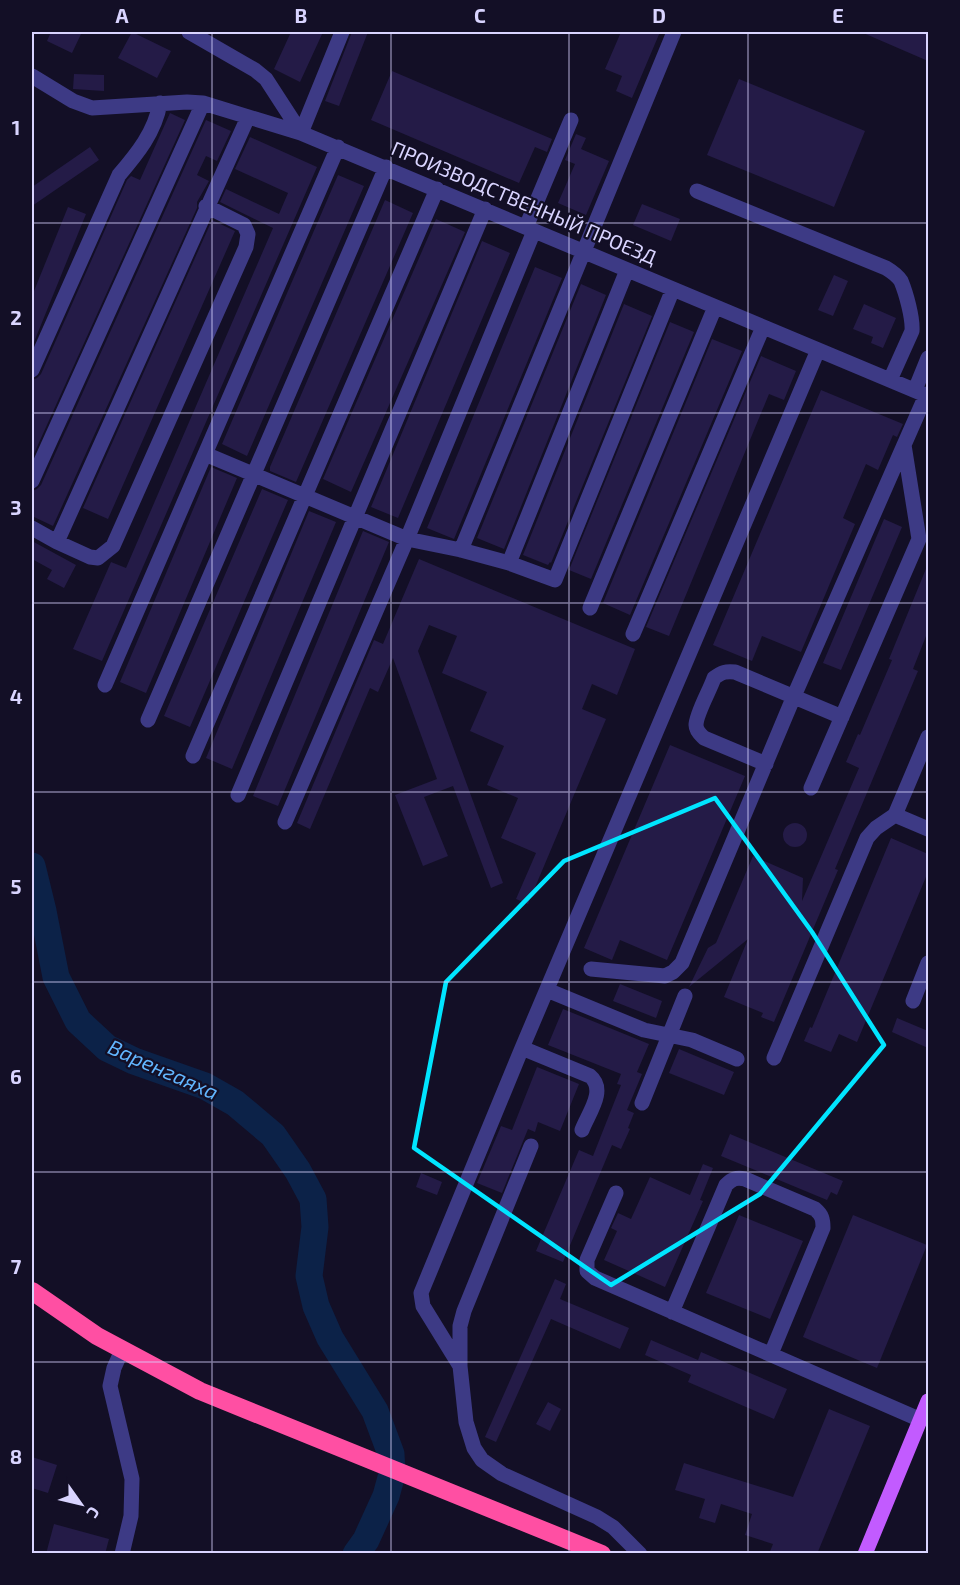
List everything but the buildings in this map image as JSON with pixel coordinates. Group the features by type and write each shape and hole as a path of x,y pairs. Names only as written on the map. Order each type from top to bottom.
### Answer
{"highway":[{"path":"32,1291 80,1325 200,1391 602,1554"}],"main road":[{"path":"866,1554 928,1401"}],"street":[{"path":"189,32 255,70 266,79 301,133"},
{"path":"301,133 342,32"},
{"path":"461,550 674,32"},
{"name":"ПРОИЗВОДСТВЕННЫЙ ПРОЕЗД","path":"32,76 73,101 92,108 203,104 301,133 923,394"},
{"path":"32,370 119,175 147,139 160,104"},
{"path":"32,481 203,104"},
{"path":"57,542 206,206 248,117"},
{"path":"285,822 407,539 572,120"},
{"path":"105,685 338,147"},
{"path":"148,720 386,167"},
{"path":"193,756 437,189"},
{"path":"697,191 894,273 900,281 912,322 912,331 890,380"},
{"path":"32,528 90,557 98,558 113,546 246,247 248,234 244,225 206,206"},
{"path":"238,795 485,209"},
{"path":"509,563 627,270"},
{"path":"205,454 407,539 509,563 555,580 673,289"},
{"path":"590,608 715,307"},
{"path":"633,634 763,327"},
{"path":"460,1366 423,1306 421,1293 522,1048 818,350"},
{"path":"591,969 665,976 682,963 904,445 923,394 928,358"},
{"path":"811,788 919,539 904,445"},
{"path":"766,764 704,738 699,733 696,725 714,678 726,671 735,672 842,717"},
{"path":"774,1058 867,838 876,828 895,815 928,737"},
{"path":"895,815 928,829"},
{"path":"913,1001 928,963"},
{"path":"547,990 644,1030 692,1040 737,1059"},
{"path":"642,1103 685,996"},
{"path":"522,1048 590,1076 596,1081 598,1092 582,1130"},
{"path":"531,1146 460,1326 460,1366 466,1422 474,1448 482,1460 502,1474 597,1517 613,1527 640,1554"},
{"path":"672,1312 726,1185 738,1177 745,1179 815,1209 821,1214 823,1220 823,1228 771,1354"},
{"path":"616,1193 586,1260 587,1271 595,1278 921,1420"},
{"path":"122,1350 114,1368 110,1386 132,1479 131,1516 122,1554"}],"highlighted area":[{"path":"715,798 812,932 884,1045 760,1194 611,1285 414,1148 446,982 564,861"}],"waterway":[{"name":"Варенгаяха","path":"32,866 56,977 78,1021 107,1048 134,1061 205,1086 235,1103 273,1135 298,1171 313,1199 315,1227 309,1276 316,1306 330,1338 375,1411 391,1454 392,1474 386,1496 366,1540 356,1554"}]}
